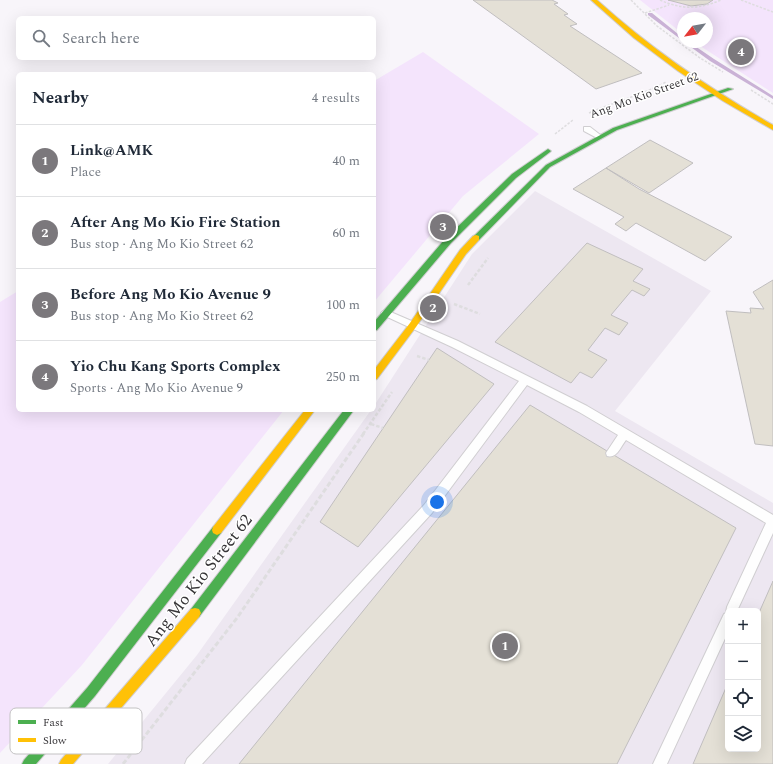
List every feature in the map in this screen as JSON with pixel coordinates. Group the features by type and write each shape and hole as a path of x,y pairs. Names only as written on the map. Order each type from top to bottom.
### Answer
{"street":[{"path":"594,0 647,46 703,86 773,128"},
{"name":"Ang Mo Kio Street 62","path":"376,374 413,325 463,252 548,166 615,129 716,94 733,91 718,82 692,90"},
{"name":"Ang Mo Kio Street 62","path":"584,130 597,123"},
{"path":"376,326 448,241 509,181 554,141"},
{"name":"Ang Mo Kio Street 62","path":"77,708 308,412"},
{"name":"Ang Mo Kio Street 62","path":"114,708 190,620 347,412"},
{"name":"Ang Mo Kio Street 62","path":"28,764 37,754"},
{"name":"Ang Mo Kio Street 62","path":"65,764 74,754"}],"lane":[{"path":"584,130 599,137"},
{"path":"386,313 432,333 583,409 773,521 732,608"},
{"path":"192,764 428,509 525,380"},
{"path":"611,453 624,434"},
{"path":"660,764 725,624"}],"path":[{"path":"631,0 657,26 700,58 726,74"},
{"path":"660,0 670,5 695,8 705,7 721,0"},
{"path":"741,0 773,12"},
{"path":"645,13 670,5"},
{"path":"587,114 614,102 666,83 664,78"},
{"path":"745,86 773,104"},
{"path":"554,141 574,120"},
{"path":"468,286 491,254"},
{"path":"412,362 458,298"},
{"path":"454,304 480,314"},
{"path":"417,356 429,360"},
{"path":"142,740 237,618 396,387"},
{"path":"371,424 383,428"},
{"path":"123,764 131,754"}],"shaded area":[{"path":"640,0 773,0 773,93 703,48 713,48 713,12 677,12 677,29"},
{"path":"423,52 539,134 463,196 376,300 376,80"},
{"path":"535,191 711,291 615,411 773,503 773,764 108,764 116,754 142,754 142,722 197,655 370,412 376,412 376,403 472,254"},
{"path":"16,292 16,412 282,412 82,665 42,708 10,708 10,742 0,753 0,302"}],"building":[{"path":"473,0 552,0 558,3 554,4 568,14 564,15 577,24 570,26 642,73 596,89"},
{"path":"668,0 713,0 707,4 691,6"},
{"path":"650,140 693,163 649,193 606,168"},
{"path":"606,168 639,189 732,237 705,261 636,223 626,231 615,224 624,217 573,189"},
{"path":"587,243 643,269 633,281 650,289 644,296 632,290 611,315 628,323 619,335 605,328 588,350 607,360 592,378 580,372 571,383 495,342"},
{"path":"773,280 773,446 755,444 726,311 751,313 750,308 764,309 753,292"},
{"path":"437,348 494,384 358,547 320,522"},
{"path":"530,405 736,528 617,764 239,764"},
{"path":"773,581 773,764 693,764 725,690 725,752 761,752 761,608"}],"waterway":[{"path":"650,14 677,35"},
{"path":"695,48 773,98"}],"traffic: fast":[{"path":"476,238 548,166 615,129 730,89"},
{"path":"376,326 448,241 514,176 548,151"},
{"path":"195,613 347,412"},
{"path":"77,708 217,530"},
{"path":"28,764 37,754"}],"traffic: slow":[{"path":"594,0 657,53 702,85 773,128"},
{"path":"376,374 413,325 463,252 476,238"},
{"path":"217,530 308,412"},
{"path":"113,708 195,613"},
{"path":"65,764 74,754"}],"place":[{"name":"Yio Chu Kang Sports Complex","path":"741,52"},
{"name":"Before Ang Mo Kio Avenue 9","path":"443,227"},
{"name":"After Ang Mo Kio Fire Station","path":"433,308"},
{"name":"Link@AMK","path":"505,646"}]}
